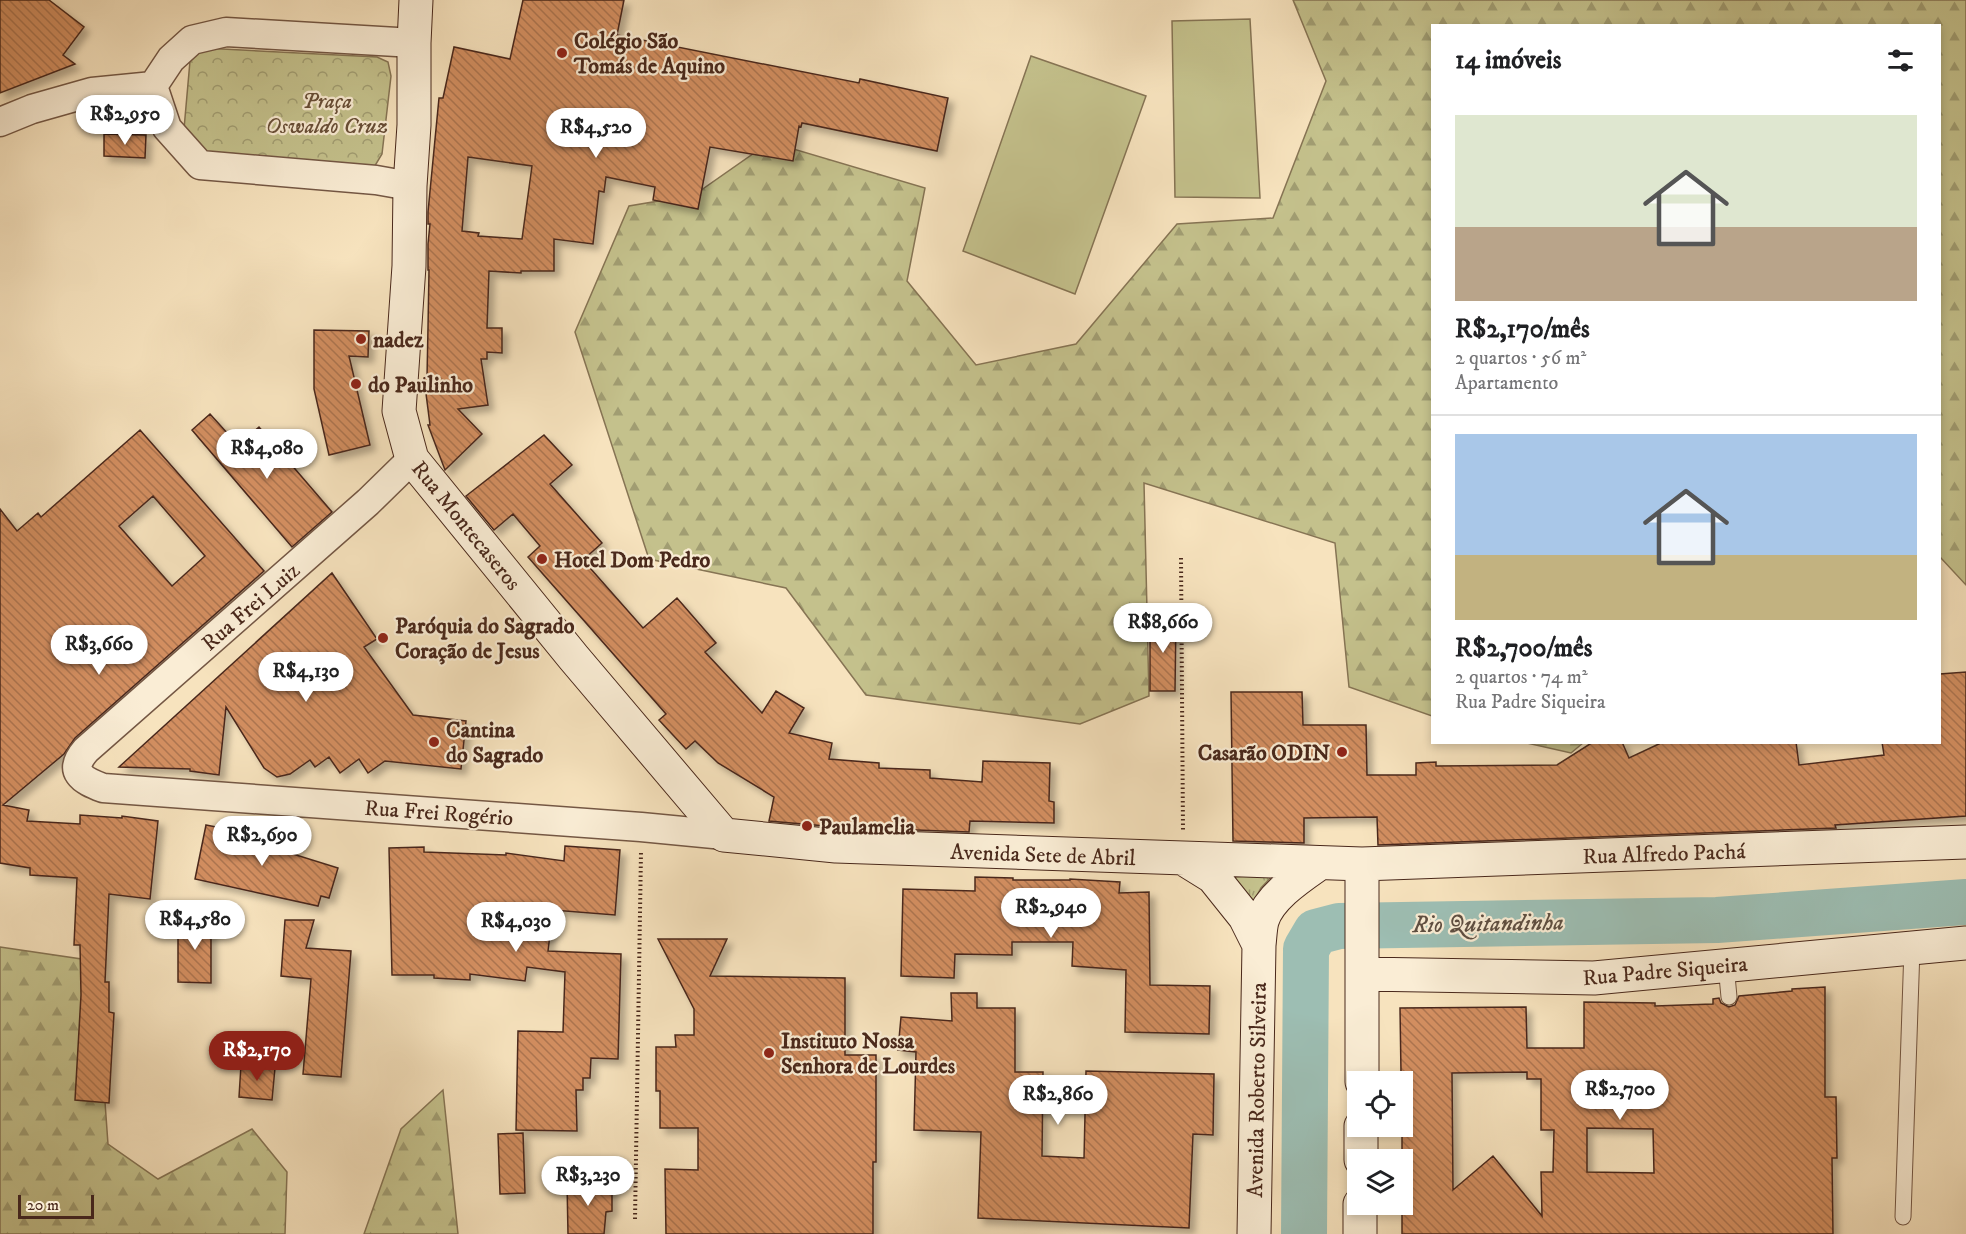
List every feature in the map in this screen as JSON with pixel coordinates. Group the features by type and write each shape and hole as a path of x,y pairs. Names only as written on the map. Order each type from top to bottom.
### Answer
{"main road":[{"name":"Rua Montecaseros","path":"416,0 409,266 399,411 412,459 574,658 724,835"},
{"name":"Avenida Sete de Abril","path":"724,835 836,846 1320,863 1362,878"},
{"name":"Rua Alfredo Pachá","path":"1362,878 1966,842"},
{"name":"Avenida Roberto Silveira","path":"1184,859 1213,877 1245,917 1259,945"},
{"name":"Avenida Roberto Silveira","path":"1254,1234 1259,945 1263,919 1275,901 1295,880 1320,863"},
{"path":"1362,878 1362,1071"},
{"name":"Rua Padre Siqueira","path":"1363,969 1594,978 1966,943"},
{"path":"1360,1215 1360,1234"}],"street":[{"path":"153,86 171,59 192,40 226,32 414,43"},
{"path":"0,122 32,109 92,92 153,86"},
{"path":"153,86 167,128 200,165 376,180 410,186"},
{"name":"Rua Frei Luiz","path":"86,750 368,502 412,459"},
{"name":"Rua Frei Rogério","path":"86,750 78,760 76,767 80,776 104,788 724,835"}],"lane":[{"path":"1903,1217 1912,948"},
{"path":"1726,965 1729,997"}],"path":[{"path":"1181,558 1184,859"},
{"path":"635,1219 641,827"}],"green space":[{"path":"1293,0 1966,0 1966,585 1941,558 1941,24 1431,24 1431,716 1349,687 1335,543 1144,483 1149,696 1080,724 866,695 786,588 649,559 575,332 629,206 694,195 770,142 925,188 907,281 976,365 1076,344 1177,224 1273,218 1326,81"},
{"path":"1250,19 1260,198 1175,197 1172,21"},
{"name":"Praça Oswaldo Cruz","path":"203,48 377,57 388,62 391,76 382,154 373,169 209,155 184,129 190,61 195,52"},
{"path":"1031,56 1146,96 1075,294 963,251"},
{"path":"1531,744 1582,744 1571,753"},
{"path":"1222,869 1276,872 1261,888 1251,906"},
{"path":"0,947 95,961 108,1144 158,1179 252,1129 287,1172 285,1234 0,1234"},
{"path":"443,1090 458,1234 364,1234 401,1129"}],"building":[{"path":"0,0 49,0 84,27 63,55 75,64 0,93"},
{"path":"523,0 624,0 617,35 859,83 860,79 948,98 937,151 802,123 801,127 799,126 793,161 710,147 698,209 653,200 655,187 606,177 604,192 599,191 593,244 554,239 554,271 521,271 521,273 489,271 487,328 502,328 502,353 487,352 487,359 481,359 488,405 458,409 482,434 445,470 428,425 430,425 424,378 427,377 430,224 428,224 428,212 439,98 443,98 454,47 510,59","holes":["468,157 532,166 522,239 478,236 479,233 462,231"]},
{"path":"104,134 146,135 145,158 104,156"},
{"path":"314,330 369,331 368,357 349,356 370,445 329,455 314,389"},
{"path":"210,414 238,445 259,427 332,512 292,547 192,430"},
{"path":"140,430 264,571 75,738 64,754 3,805 29,810 27,821 80,824 80,815 122,818 122,816 158,821 150,899 109,894 105,982 109,982 109,1012 114,1013 109,1103 75,1100 81,995 80,945 74,945 77,878 30,875 30,868 0,863 0,509 17,531 38,513 41,517","holes":["153,496 205,556 172,586 119,526"]},
{"path":"544,435 572,465 550,484 602,543 583,560 643,628 677,598 716,643 705,652 762,713 776,691 804,708 789,733 832,743 829,759 879,763 879,768 930,770 930,778 982,782 983,761 1050,763 1049,801 1054,802 1054,823 970,821 969,832 837,827 769,821 774,797 718,763 695,741 686,749 659,720 666,714 528,557 540,546 513,514 494,530 466,496"},
{"path":"332,573 377,639 364,647 413,715 466,721 461,769 385,761 368,773 359,759 340,773 329,757 315,767 310,760 290,774 277,777 264,768 226,707 219,775 190,771 190,769 119,767"},
{"path":"1150,618 1176,618 1175,691 1150,691"},
{"path":"1966,672 1966,816 1835,825 1836,828 1378,845 1377,817 1304,818 1304,843 1233,841 1231,692 1302,692 1303,725 1366,725 1367,775 1416,775 1416,763 1436,762 1436,766 1557,765 1590,744 1623,744 1629,758 1659,744 1796,744 1799,765 1884,755 1882,744 1941,744 1941,674"},
{"path":"206,825 237,831 236,835 281,839 280,850 338,868 329,898 321,896 318,906 195,879"},
{"path":"565,846 620,850 615,915 553,910 548,951 621,954 618,1059 591,1058 590,1078 583,1078 583,1090 576,1090 577,1131 516,1130 518,1031 563,1032 565,972 527,967 525,981 470,974 470,980 434,978 434,975 392,975 389,848 424,847 424,852 506,855 506,853 564,861"},
{"path":"975,877 1120,882 1119,893 1149,892 1150,985 1210,986 1209,1034 1125,1032 1126,970 1072,966 1073,942 1012,942 1012,955 955,954 954,978 901,976 903,889 975,891"},
{"path":"178,919 211,919 211,983 178,982"},
{"path":"285,920 314,920 306,948 351,951 341,1077 303,1074 311,979 281,976"},
{"path":"658,939 727,939 710,976 845,978 845,1055 876,1055 873,1234 666,1234 665,1169 698,1170 698,1128 660,1128 660,1091 656,1091 656,1047 676,1047 675,1035 694,1035 694,1009"},
{"path":"1825,987 1825,1097 1836,1097 1837,1158 1832,1158 1833,1234 1402,1234 1402,1215 1413,1215 1413,1149 1402,1149 1402,1137 1413,1137 1413,1071 1401,1071 1400,1008 1526,1007 1527,1048 1584,1048 1584,1002 1655,1003 1655,1006 1713,1004 1713,999 1719,998 1721,1003 1729,1007 1735,1005 1739,996 1792,991 1792,989","holes":["1527,1072 1527,1079 1541,1079 1541,1130 1554,1130 1553,1172 1541,1172 1542,1216 1493,1156 1453,1190 1452,1073","1587,1128 1653,1129 1654,1173 1587,1172"]},
{"path":"951,993 977,993 977,1008 1015,1008 1015,1072 1043,1072 1042,1156 1084,1158 1086,1071 1214,1074 1213,1135 1193,1134 1189,1228 978,1218 981,1132 914,1130 916,1052 898,1050 901,1017 952,1021"},
{"path":"241,1065 275,1068 272,1100 239,1097"},
{"path":"523,1133 525,1193 500,1194 498,1134"},
{"path":"612,1181 612,1211 606,1212 604,1234 568,1234 567,1182"}],"waterway":[{"name":"Rio Quitandinha","path":"1304,1234 1306,949 1316,932 1339,926 1717,920 1966,902"}],"place":[{"name":"Colégio São Tomás de Aquino","path":"562,53"},
{"name":"nadez","path":"361,339"},
{"name":"do Paulinho","path":"356,384"},
{"name":"Hotel Dom Pedro","path":"542,559"},
{"name":"Paróquia do Sagrado Coração de Jesus","path":"383,638"},
{"name":"Cantina do Sagrado","path":"434,742"},
{"name":"Casarão ODIN","path":"1342,752"},
{"name":"Paulamelia","path":"807,826"},
{"name":"Instituto Nossa Senhora de Lourdes","path":"769,1053"}]}
